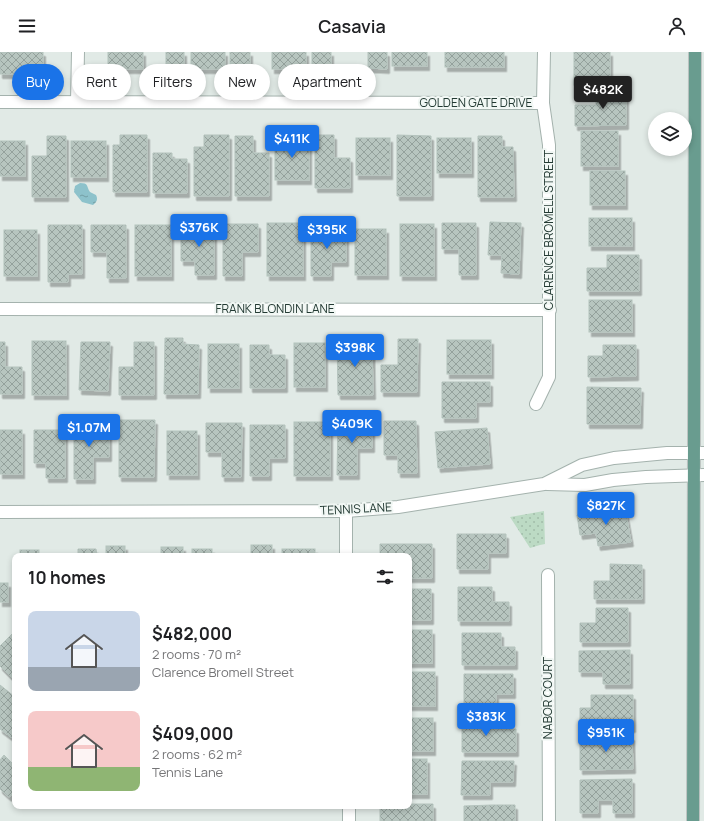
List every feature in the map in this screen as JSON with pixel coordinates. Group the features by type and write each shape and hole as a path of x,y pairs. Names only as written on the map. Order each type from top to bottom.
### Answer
{"main road":[{"path":"693,821 699,475 695,52"}],"street":[{"path":"77,102 78,52"},
{"name":"CLARENCE BROMELL STREET","path":"536,404 549,377 549,145 543,103 544,52"},
{"name":"GOLDEN GATE DRIVE","path":"0,102 543,103"},
{"name":"FRANK BLONDIN LANE","path":"0,309 550,310"},
{"name":"TENNIS LANE","path":"0,512 346,511 398,507 544,484 582,465 614,458 667,453 699,453"},
{"path":"544,484 585,485 613,480 646,477 699,475"},
{"path":"346,511 346,553"},
{"name":"NABOR COURT","path":"548,575 549,821"},
{"path":"349,809 349,821"}],"green space":[{"path":"544,511 545,544 530,548 510,517"}],"water":[{"path":"80,183 86,184 90,192 96,195 97,200 93,205 82,202 74,192 75,186"}],"building":[{"path":"0,52 43,52 43,64 12,64 12,74 0,74"},
{"path":"108,52 143,52 143,64 139,64 139,69 131,69 131,64 108,64"},
{"path":"166,52 184,52 184,64 166,64"},
{"path":"191,52 225,52 225,64 214,64 214,69 206,69 206,64 191,64"},
{"path":"230,52 250,52 250,64 230,64"},
{"path":"272,52 306,52 306,64 278,64 278,69 272,69"},
{"path":"312,52 331,52 331,64 312,64"},
{"path":"368,52 387,52 387,69 376,68 376,64 368,64"},
{"path":"392,52 427,52 427,66 392,66"},
{"path":"445,52 504,52 504,67 445,67"},
{"path":"574,52 610,52 610,85 574,85"},
{"path":"596,91 626,91 626,125 575,126 575,105 596,105"},
{"path":"581,131 618,131 618,166 581,166"},
{"path":"120,135 147,135 147,192 113,192 113,145 120,145"},
{"path":"204,135 229,135 229,196 194,196 194,147 204,147"},
{"path":"315,135 334,135 334,158 350,158 350,188 315,188"},
{"path":"397,135 431,136 431,196 397,196"},
{"path":"47,136 66,136 66,197 32,197 32,156 47,156"},
{"path":"235,136 253,136 253,153 269,153 269,196 235,196"},
{"path":"478,136 502,136 502,147 513,147 514,197 478,197"},
{"path":"275,138 309,138 309,180 275,180"},
{"path":"356,138 390,138 390,175 356,175"},
{"path":"437,138 471,138 471,173 437,173"},
{"path":"0,141 25,141 25,176 0,176"},
{"path":"71,141 106,141 106,177 71,177"},
{"path":"153,153 172,153 172,159 187,159 187,193 153,193"},
{"path":"590,171 625,171 625,205 590,205"},
{"path":"589,218 632,218 632,246 589,246"},
{"path":"490,222 521,223 519,274 501,273 502,255 488,255"},
{"path":"267,223 303,223 303,276 267,276"},
{"path":"442,223 476,223 476,275 459,275 459,249 442,249"},
{"path":"223,224 258,224 258,252 242,252 242,276 223,276"},
{"path":"400,224 434,224 434,276 400,276"},
{"path":"48,225 82,225 82,274 68,274 68,282 48,282"},
{"path":"91,225 126,225 126,278 107,278 107,252 91,252"},
{"path":"135,225 171,225 171,276 135,276"},
{"path":"181,226 214,226 214,275 195,275 195,261 181,261"},
{"path":"311,229 346,229 346,262 331,262 331,276 311,276"},
{"path":"355,229 386,229 386,275 355,275"},
{"path":"4,230 37,230 37,276 4,276"},
{"path":"607,255 639,255 639,291 587,291 587,268 607,268"},
{"path":"589,300 632,300 632,332 589,332"},
{"path":"165,338 183,338 183,344 199,345 198,394 164,394"},
{"path":"398,339 418,339 417,392 381,392 381,365 398,365"},
{"path":"337,340 372,340 373,395 338,395"},
{"path":"447,340 491,340 491,374 447,374"},
{"path":"32,341 66,341 66,395 32,395"},
{"path":"0,342 5,342 5,367 22,367 22,394 0,394"},
{"path":"81,342 110,342 108,391 79,390"},
{"path":"134,342 154,342 154,395 119,395 119,367 134,367"},
{"path":"294,343 325,343 325,387 294,387"},
{"path":"208,344 239,344 239,388 208,388"},
{"path":"250,345 269,345 269,355 285,355 285,388 250,388"},
{"path":"603,345 636,345 636,376 588,377 588,356 603,356"},
{"path":"442,382 490,382 490,402 476,402 476,418 442,418"},
{"path":"587,387 641,388 640,424 587,424"},
{"path":"119,420 155,420 154,477 119,477"},
{"path":"338,420 372,421 372,448 357,448 357,475 337,475"},
{"path":"384,421 416,421 417,473 398,473 398,455 384,455"},
{"path":"294,422 330,422 330,476 294,476"},
{"path":"206,423 242,423 241,477 222,477 222,452 206,452"},
{"path":"74,425 109,425 109,457 93,457 93,479 74,479"},
{"path":"250,425 285,425 285,458 269,458 269,476 250,476"},
{"path":"487,428 490,464 438,468 435,432"},
{"path":"0,430 22,430 22,474 0,474"},
{"path":"34,430 65,430 65,478 46,478 46,463 34,463"},
{"path":"167,431 197,431 197,475 167,475"},
{"path":"625,508 631,542 598,546 596,533 580,535 577,515"},
{"path":"457,534 506,534 506,553 488,553 488,569 457,569"},
{"path":"380,544 432,544 432,578 412,578 412,553 380,553"},
{"path":"251,545 272,545 272,553 251,553"},
{"path":"106,546 125,546 125,553 106,553"},
{"path":"161,547 183,547 183,553 161,553"},
{"path":"78,549 96,549 97,553 78,553"},
{"path":"192,549 212,549 212,553 192,553"},
{"path":"282,549 315,549 315,553 282,553"},
{"path":"20,550 39,550 39,553 20,553"},
{"path":"610,564 642,565 642,599 594,599 594,581 610,581"},
{"path":"0,583 8,583 8,602 0,602"},
{"path":"458,587 492,587 492,602 509,602 509,621 458,621"},
{"path":"412,589 431,589 431,620 412,620"},
{"path":"596,608 628,608 628,642 580,642 580,623 596,623"},
{"path":"412,630 432,630 432,663 412,663"},
{"path":"462,633 501,633 501,647 515,647 515,665 462,665"},
{"path":"12,634 12,678 0,666 0,646"},
{"path":"630,650 630,684 603,684 603,672 579,672 579,651"},
{"path":"412,672 435,672 435,706 412,706"},
{"path":"464,674 513,674 513,694 496,694 496,709 464,709"},
{"path":"0,685 12,695 12,738 0,729"},
{"path":"591,695 633,695 633,728 580,728 580,708 591,708"},
{"path":"412,718 433,718 433,751 412,751"},
{"path":"462,718 492,718 492,729 516,729 516,752 462,752"},
{"path":"580,736 632,736 633,769 580,770"},
{"path":"4,755 12,763 12,794 9,797 0,789 0,760"},
{"path":"412,759 427,759 427,794 412,794"},
{"path":"462,761 514,761 513,782 490,782 490,795 461,795"},
{"path":"632,779 632,813 613,813 613,800 598,800 598,813 580,813 580,780"},
{"path":"412,804 433,804 433,821 380,821 380,809 412,809"},
{"path":"515,805 515,821 464,821 464,806"}]}
